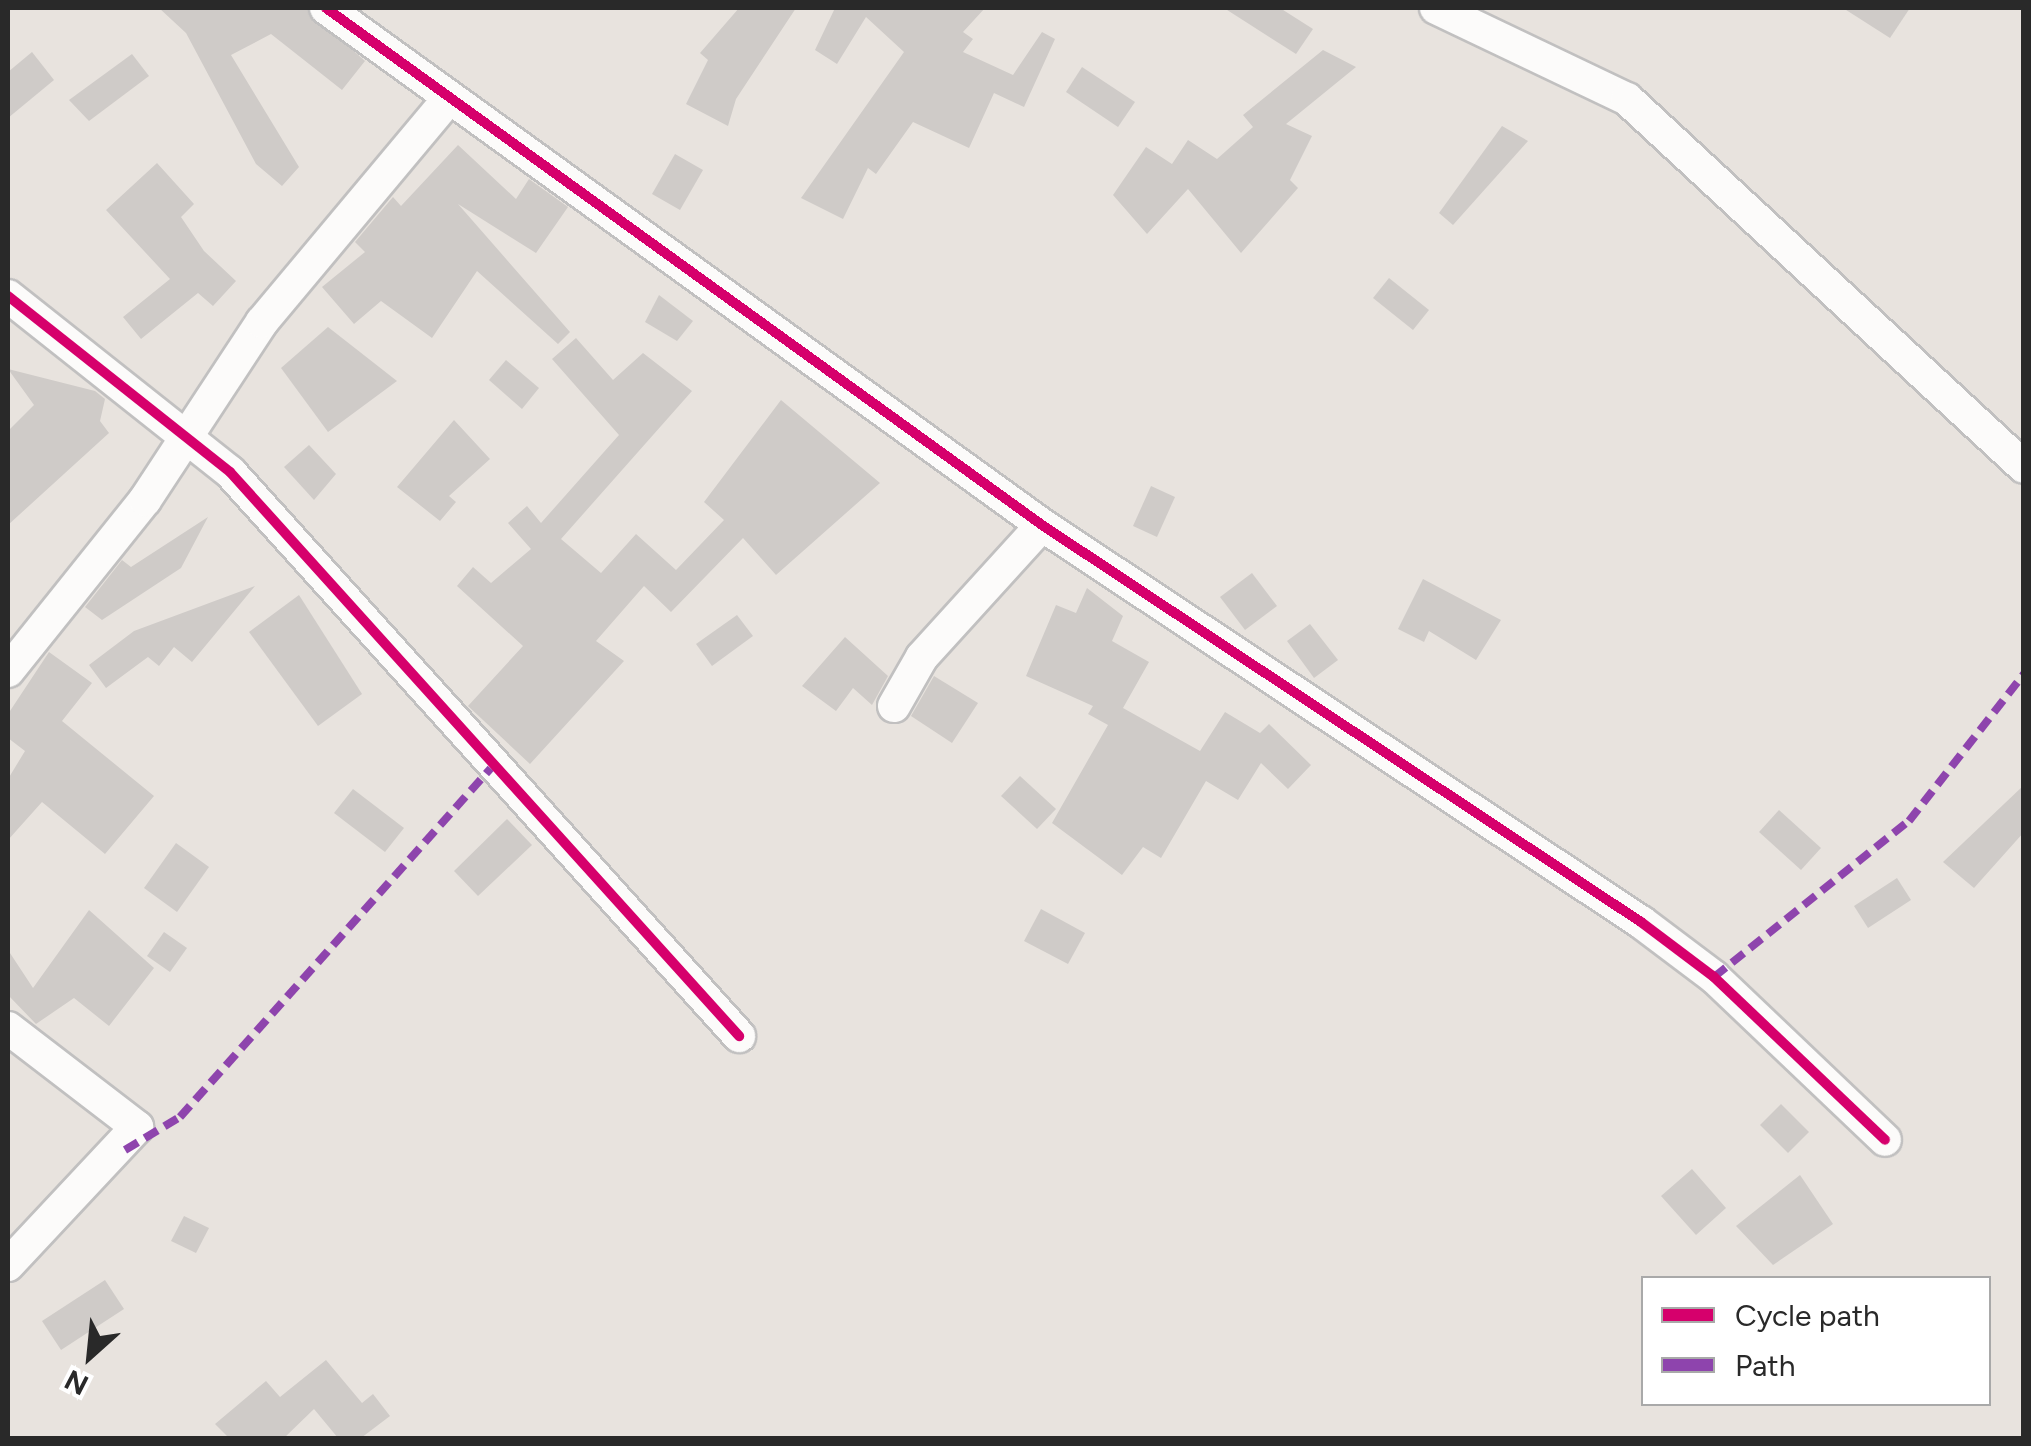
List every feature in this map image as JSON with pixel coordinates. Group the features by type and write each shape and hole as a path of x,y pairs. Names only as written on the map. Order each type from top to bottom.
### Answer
{"street":[{"path":"326,8 448,100 1042,525 1641,922 1714,977 1885,1140"},
{"path":"1436,8 1627,98 2024,467"},
{"path":"8,671 188,437 262,322 448,100"},
{"path":"8,296 230,472 738,1036"},
{"path":"894,706 922,658 1042,525"},
{"path":"8,1028 137,1127 8,1265"}],"building":[{"path":"159,8 306,8 365,61 342,90 271,34 231,55 299,167 282,186 256,164 186,33"},
{"path":"739,8 796,8 736,99 728,126 686,104 708,60 700,53"},
{"path":"835,8 985,8 963,32 973,39 963,52 1013,75 1042,32 1055,39 1024,107 994,93 969,148 913,122 876,174 868,168 843,219 801,198 904,52 866,17 837,64 815,50"},
{"path":"1224,8 1280,8 1313,29 1296,54"},
{"path":"1843,8 1910,8 1890,38"},
{"path":"1323,50 1356,67 1286,124 1312,136 1290,180 1298,188 1241,253 1188,189 1147,234 1113,195 1146,147 1172,164 1188,140 1217,159 1253,127 1243,115"},
{"path":"32,52 54,80 8,118 8,72"},
{"path":"132,54 149,76 89,121 69,100"},
{"path":"1082,67 1135,102 1118,127 1066,92"},
{"path":"1502,126 1528,141 1453,225 1439,213"},
{"path":"458,145 516,199 529,179 568,207 536,253 458,204 570,332 558,344 477,271 432,338 381,301 354,324 322,287 365,252 355,242 393,197 401,206"},
{"path":"675,154 703,170 680,210 652,194"},
{"path":"157,163 194,204 181,217 204,251 236,281 213,306 198,293 141,339 123,317 170,279 106,210"},
{"path":"1389,278 1429,310 1413,330 1373,298"},
{"path":"659,295 693,321 677,341 645,322"},
{"path":"328,327 397,381 328,432 281,368"},
{"path":"576,338 613,380 643,353 692,391 561,539 601,573 636,534 676,570 724,520 704,502 781,400 880,483 776,575 743,538 671,612 644,586 596,641 624,661 530,764 468,706 523,646 457,586 473,567 491,583 531,549 508,523 527,506 541,523 619,435 552,359"},
{"path":"506,360 539,388 522,409 489,380"},
{"path":"8,369 95,391 105,399 100,421 109,433 8,525 8,431 34,405"},
{"path":"454,420 490,459 449,496 456,502 440,521 397,487"},
{"path":"309,445 336,474 314,500 284,467"},
{"path":"1151,486 1175,497 1157,537 1133,526"},
{"path":"208,517 181,568 102,620 85,607 122,560 131,567"},
{"path":"1252,573 1277,606 1245,630 1220,597"},
{"path":"1423,579 1501,620 1476,660 1429,631 1424,642 1398,629"},
{"path":"255,586 192,662 174,647 159,666 148,657 106,688 89,665 134,631"},
{"path":"1087,588 1123,616 1112,641 1149,662 1123,708 1200,751 1225,712 1260,733 1269,724 1311,765 1288,789 1261,763 1238,800 1206,781 1161,858 1143,847 1122,875 1052,823 1108,725 1088,714 1093,706 1026,676 1056,605 1076,613"},
{"path":"299,595 362,694 318,726 249,632"},
{"path":"737,615 753,636 712,666 696,644"},
{"path":"1310,624 1338,660 1314,678 1287,641"},
{"path":"845,637 888,676 872,705 853,688 836,711 802,686"},
{"path":"49,652 92,683 62,721 154,796 105,854 42,802 8,840 8,779 25,751 8,738 8,714"},
{"path":"934,676 978,703 952,743 911,716"},
{"path":"1020,776 1056,809 1037,829 1001,796"},
{"path":"2024,785 2024,832 1974,888 1943,862"},
{"path":"353,789 404,828 385,852 334,813"},
{"path":"1779,810 1821,848 1801,870 1759,832"},
{"path":"507,819 532,845 478,896 454,871"},
{"path":"176,843 209,867 177,912 144,888"},
{"path":"1897,878 1911,900 1868,928 1854,906"},
{"path":"1041,909 1085,933 1068,964 1024,941"},
{"path":"89,910 154,968 109,1026 74,998 36,1024 8,995 8,950 33,988"},
{"path":"164,932 187,948 170,972 147,956"},
{"path":"1781,1104 1809,1132 1788,1153 1760,1125"},
{"path":"1692,1169 1726,1208 1696,1235 1661,1196"},
{"path":"1800,1175 1833,1224 1773,1265 1736,1226"},
{"path":"184,1216 209,1228 196,1253 171,1241"},
{"path":"105,1280 124,1309 61,1350 42,1321"},
{"path":"326,1360 362,1403 373,1394 390,1416 361,1438 338,1438 314,1409 284,1438 229,1438 215,1424 266,1381 280,1397"}],"marked path":[{"path":"1714,977 1909,821 2024,674"},
{"path":"125,1150 180,1117 491,768"}],"cycle path":[{"path":"326,8 1042,525 1641,922 1714,977 1885,1140"},
{"path":"8,296 230,472 739,1036"}]}
